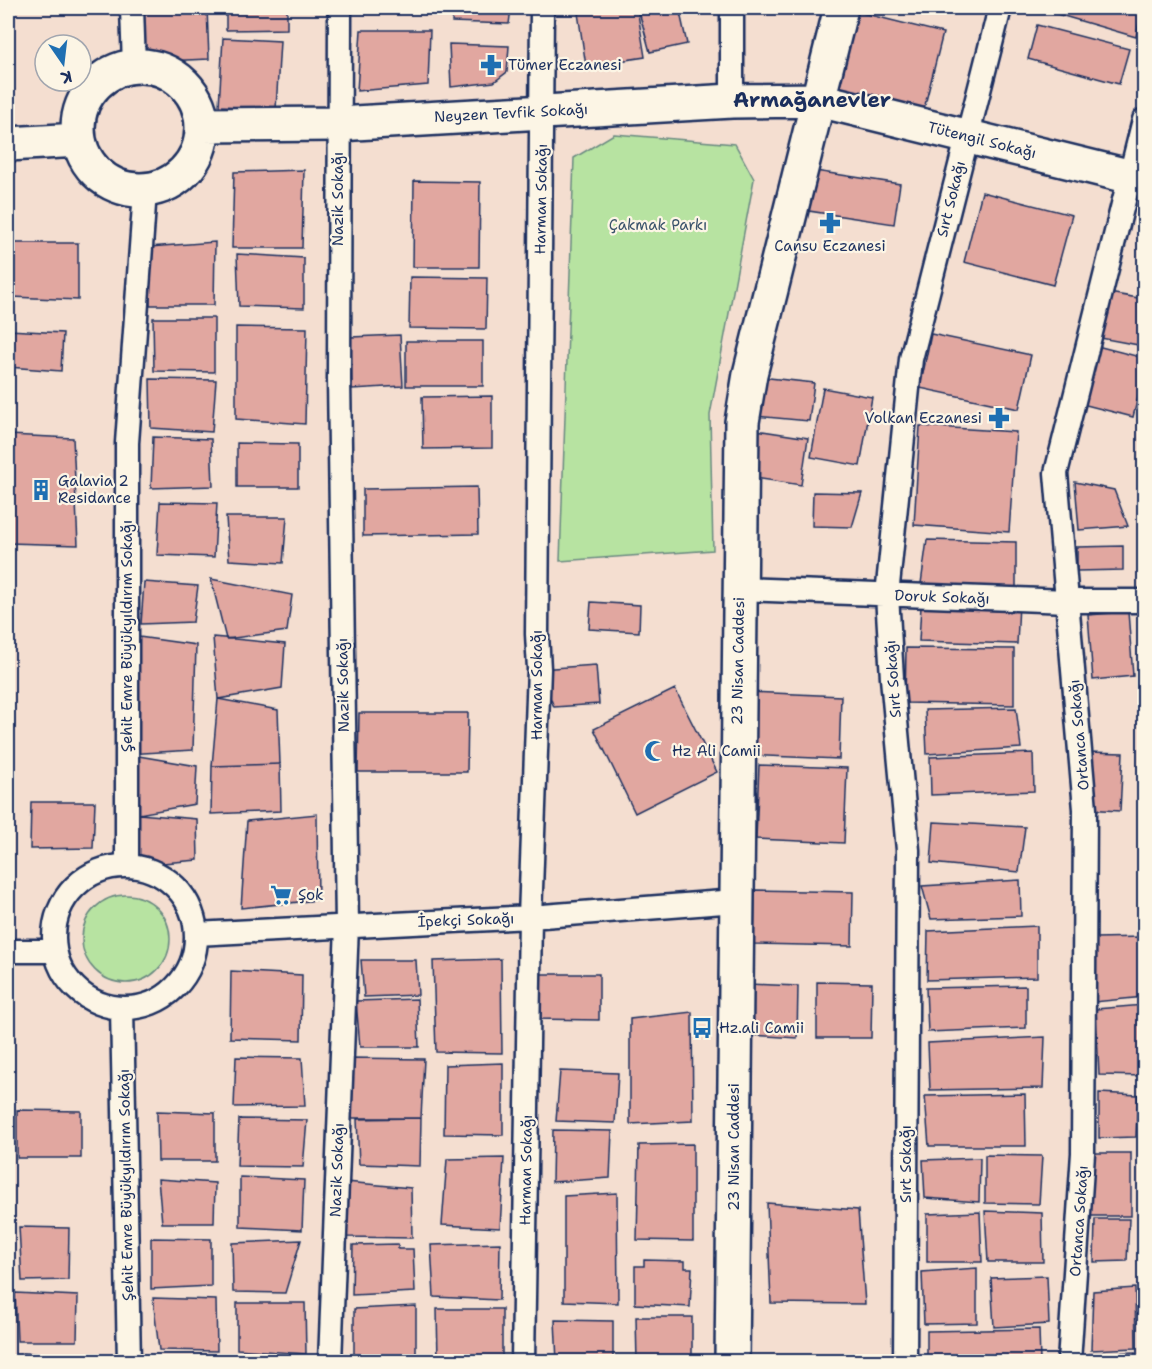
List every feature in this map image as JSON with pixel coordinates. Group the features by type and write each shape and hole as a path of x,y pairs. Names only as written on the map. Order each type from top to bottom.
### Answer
{"street":[{"path":"132,8 134,66"},
{"name":"Nazik Sokağı","path":"330,1362 347,925 339,379 340,8"},
{"name":"Harman Sokağı","path":"524,1362 530,917 539,669 537,624 543,111 542,8"},
{"path":"732,8 732,101"},
{"name":"23 Nisan Caddesi","path":"732,1362 742,422 747,393 841,8"},
{"name":"Sırt Sokağı","path":"905,1362 908,850 892,678 887,595 911,359 1000,8"},
{"path":"134,66 154,67 173,75 194,97 203,124 201,144 194,161 181,176 164,186 145,191 127,189 103,178 85,157 79,140 78,119 84,100 97,83 114,72 134,66"},
{"name":"Neyzen Tevfik Sokağı","path":"203,124 338,123 732,101 819,100"},
{"name":"Tütengil Sokağı","path":"819,100 1137,178"},
{"name":"Ortanca Sokağı","path":"1069,1362 1083,1153 1085,809 1056,473 1137,178 1144,120"},
{"path":"8,144 79,140"},
{"name":"Şehit Emre Büyükyıldırım Sokağı","path":"127,866 127,443 145,191"},
{"name":"Doruk Sokağı","path":"739,589 1068,602 1144,601"},
{"path":"127,866 158,873 178,888 191,910 196,934 195,952 185,975 168,993 146,1005 122,1008 101,1004 80,992 64,973 55,951 57,916 68,894 86,877 103,869 127,866"},
{"name":"İpekçi Sokağı","path":"196,934 530,917 736,901"},
{"path":"8,951 55,951"},
{"name":"Şehit Emre Büyükyıldırım Sokağı","path":"122,1008 129,1362"}],"green space":[{"name":"Çakmak Parkı","path":"614,134 735,144 754,179 710,415 713,550 560,561 574,158"},
{"path":"126,895 151,902 163,914 170,939 163,964 151,976 126,983 101,976 89,964 82,939 89,914 101,902"}],"building":[{"path":"139,8 207,8 209,59 141,62"},
{"path":"226,8 287,8 287,29 226,30"},
{"path":"453,8 511,8 509,24 452,22"},
{"path":"615,8 637,8 645,57 586,66 578,13"},
{"path":"638,8 679,8 687,44 650,52"},
{"path":"1044,8 1142,8 1136,37 1043,10"},
{"path":"854,11 943,33 924,109 831,85"},
{"path":"1037,25 1129,49 1119,84 1028,59"},
{"path":"361,30 430,30 428,85 357,91"},
{"path":"223,38 280,41 276,109 219,106"},
{"path":"449,44 509,46 507,72 494,82 451,87"},
{"path":"304,170 302,248 232,248 234,172"},
{"path":"815,171 900,184 894,224 809,211"},
{"path":"414,181 480,182 479,267 413,267"},
{"path":"982,192 1072,215 1053,285 964,262"},
{"path":"215,242 214,305 150,305 149,247"},
{"path":"13,243 78,243 78,300 13,297"},
{"path":"237,254 304,258 304,308 239,306"},
{"path":"410,277 487,278 486,329 409,328"},
{"path":"1103,292 1144,299 1144,346 1095,337"},
{"path":"153,318 214,318 214,372 154,371"},
{"path":"236,327 307,328 305,424 236,419"},
{"path":"8,330 63,333 61,371 8,367"},
{"path":"931,334 1031,355 1019,409 920,388"},
{"path":"400,335 403,386 352,389 351,337"},
{"path":"406,341 483,341 483,386 406,386"},
{"path":"1097,346 1144,358 1144,373 1133,417 1082,404"},
{"path":"760,377 814,383 809,421 755,416"},
{"path":"150,379 216,380 212,432 151,428"},
{"path":"823,388 872,397 860,466 811,457"},
{"path":"492,396 492,448 423,449 422,397"},
{"path":"920,426 1016,432 1009,532 914,525"},
{"path":"756,430 808,438 801,485 749,477"},
{"name":"Galavia 2 Residance","path":"8,435 73,438 78,545 8,543"},
{"path":"153,437 211,439 213,486 151,488"},
{"path":"237,443 298,444 298,487 237,487"},
{"path":"1075,482 1114,490 1128,526 1079,530"},
{"path":"477,487 478,534 363,536 363,489"},
{"path":"813,492 862,493 852,527 812,526"},
{"path":"160,502 217,503 214,557 157,555"},
{"path":"226,517 287,517 283,563 229,560"},
{"path":"1142,531 1144,532 1144,579"},
{"path":"927,540 1016,542 1016,590 920,591"},
{"path":"1123,546 1123,570 1077,571 1077,547"},
{"path":"211,579 292,595 287,631 226,639"},
{"path":"144,582 198,586 193,622 141,624"},
{"path":"591,602 640,605 639,632 589,629"},
{"path":"1019,604 1017,644 919,641 921,606"},
{"path":"1128,612 1133,676 1093,680 1088,615"},
{"path":"1140,621 1144,621 1144,673 1142,673"},
{"path":"139,637 196,645 193,750 127,754"},
{"path":"213,637 285,644 282,688 218,699"},
{"path":"906,648 1014,649 1014,705 905,703"},
{"path":"596,665 599,704 554,707 539,669"},
{"name":"Hz Ali Camii","path":"675,689 717,772 635,813 594,729"},
{"path":"747,692 841,696 839,759 745,755"},
{"path":"218,699 278,710 280,764 212,766"},
{"path":"1016,708 1021,748 927,754 925,710"},
{"path":"359,713 468,713 467,772 358,772"},
{"path":"1088,752 1123,753 1120,811 1085,809"},
{"path":"1033,753 1034,791 931,795 930,757"},
{"path":"127,754 197,766 195,804 139,814"},
{"path":"1142,761 1144,761 1144,808 1143,808"},
{"path":"280,764 281,811 211,814 212,766"},
{"path":"759,765 847,768 844,843 756,839"},
{"path":"31,802 95,802 93,848 30,849"},
{"path":"139,814 197,819 198,860 127,866"},
{"path":"317,814 318,900 241,908 247,821"},
{"path":"934,822 1025,827 1019,872 931,863"},
{"path":"1020,880 1021,916 931,919 922,886"},
{"path":"755,890 853,892 852,946 754,944"},
{"path":"1037,926 1037,977 927,980 928,931"},
{"path":"1143,937 1144,997 1094,1002 1095,938"},
{"path":"501,959 502,1053 436,1052 433,961"},
{"path":"361,960 416,960 418,995 364,997"},
{"path":"231,971 302,975 301,1040 230,1038"},
{"path":"535,974 599,974 599,1020 534,1019"},
{"path":"817,982 872,983 871,1038 817,1038"},
{"path":"747,984 798,986 797,1038 750,1035"},
{"path":"1026,986 1026,1028 928,1032 926,988"},
{"path":"417,999 419,1047 360,1047 356,1001"},
{"path":"1144,1005 1144,1076 1099,1075 1096,1009"},
{"path":"692,1012 693,1121 630,1124 630,1019"},
{"path":"1045,1037 1043,1088 930,1090 928,1043"},
{"path":"236,1057 302,1058 305,1106 234,1107"},
{"path":"349,1058 424,1059 421,1118 351,1118"},
{"path":"503,1063 503,1135 444,1134 445,1065"},
{"path":"560,1071 618,1073 615,1123 556,1121"},
{"path":"1099,1093 1138,1095 1136,1137 1099,1138"},
{"path":"1025,1094 1026,1146 929,1146 925,1096"},
{"path":"17,1110 81,1111 81,1158 17,1158"},
{"path":"157,1111 215,1113 215,1161 158,1161"},
{"path":"421,1118 420,1166 359,1164 357,1119"},
{"path":"239,1119 307,1120 303,1167 237,1166"},
{"path":"553,1130 612,1131 610,1178 552,1182"},
{"path":"693,1144 693,1241 637,1240 639,1145"},
{"path":"1084,1153 1131,1153 1131,1216 1084,1216"},
{"path":"985,1155 1042,1156 1039,1204 985,1203"},
{"path":"504,1158 500,1228 442,1225 447,1159"},
{"path":"980,1158 979,1202 925,1198 923,1160"},
{"path":"240,1177 304,1180 302,1230 240,1227"},
{"path":"158,1179 215,1183 214,1223 162,1223"},
{"path":"346,1182 411,1188 412,1238 347,1237"},
{"path":"617,1193 618,1303 564,1301 564,1196"},
{"path":"767,1203 858,1210 865,1304 771,1303"},
{"path":"985,1211 1042,1213 1043,1262 988,1262"},
{"path":"980,1212 982,1262 927,1262 927,1214"},
{"path":"1095,1219 1129,1219 1127,1261 1094,1262"},
{"path":"19,1227 69,1228 68,1280 22,1281"},
{"path":"151,1238 211,1239 211,1286 151,1289"},
{"path":"301,1240 285,1293 233,1292 232,1243"},
{"path":"500,1243 499,1300 434,1297 431,1245"},
{"path":"398,1244 398,1249 413,1249 415,1292 352,1295 353,1245"},
{"path":"644,1260 685,1261 685,1268 692,1268 690,1307 635,1304 635,1266 644,1266"},
{"path":"977,1268 977,1323 924,1324 922,1272"},
{"path":"1047,1276 1049,1324 994,1327 991,1278"},
{"path":"1135,1288 1136,1348 1091,1350 1093,1291"},
{"path":"15,1293 78,1296 77,1341 17,1341"},
{"path":"153,1298 216,1300 217,1351 159,1350"},
{"path":"237,1303 305,1303 306,1354 237,1349"},
{"path":"416,1306 416,1359 354,1359 354,1309"},
{"path":"437,1309 502,1309 502,1361 438,1360"},
{"path":"636,1317 692,1317 692,1362 637,1362"},
{"path":"555,1320 613,1321 613,1362 557,1362"},
{"path":"1039,1329 1040,1362 927,1362 927,1331"},
{"path":"1135,1352 1135,1362 1089,1362 1089,1354"},
{"path":"22,1353 82,1356 82,1362 21,1362"}],"place":[{"name":"Tümer Eczanesi","path":"491,65"},
{"name":"Cansu Eczanesi","path":"830,223"},
{"name":"Volkan Eczanesi","path":"999,418"},
{"name":"Galavia 2 Residance","path":"41,490"},
{"name":"Hz Ali Camii","path":"655,751"},
{"name":"Şok","path":"281,895"},
{"name":"Hz.ali Camii","path":"702,1028"}],"district":[{"name":"Armağanevler","path":"812,100"}]}
